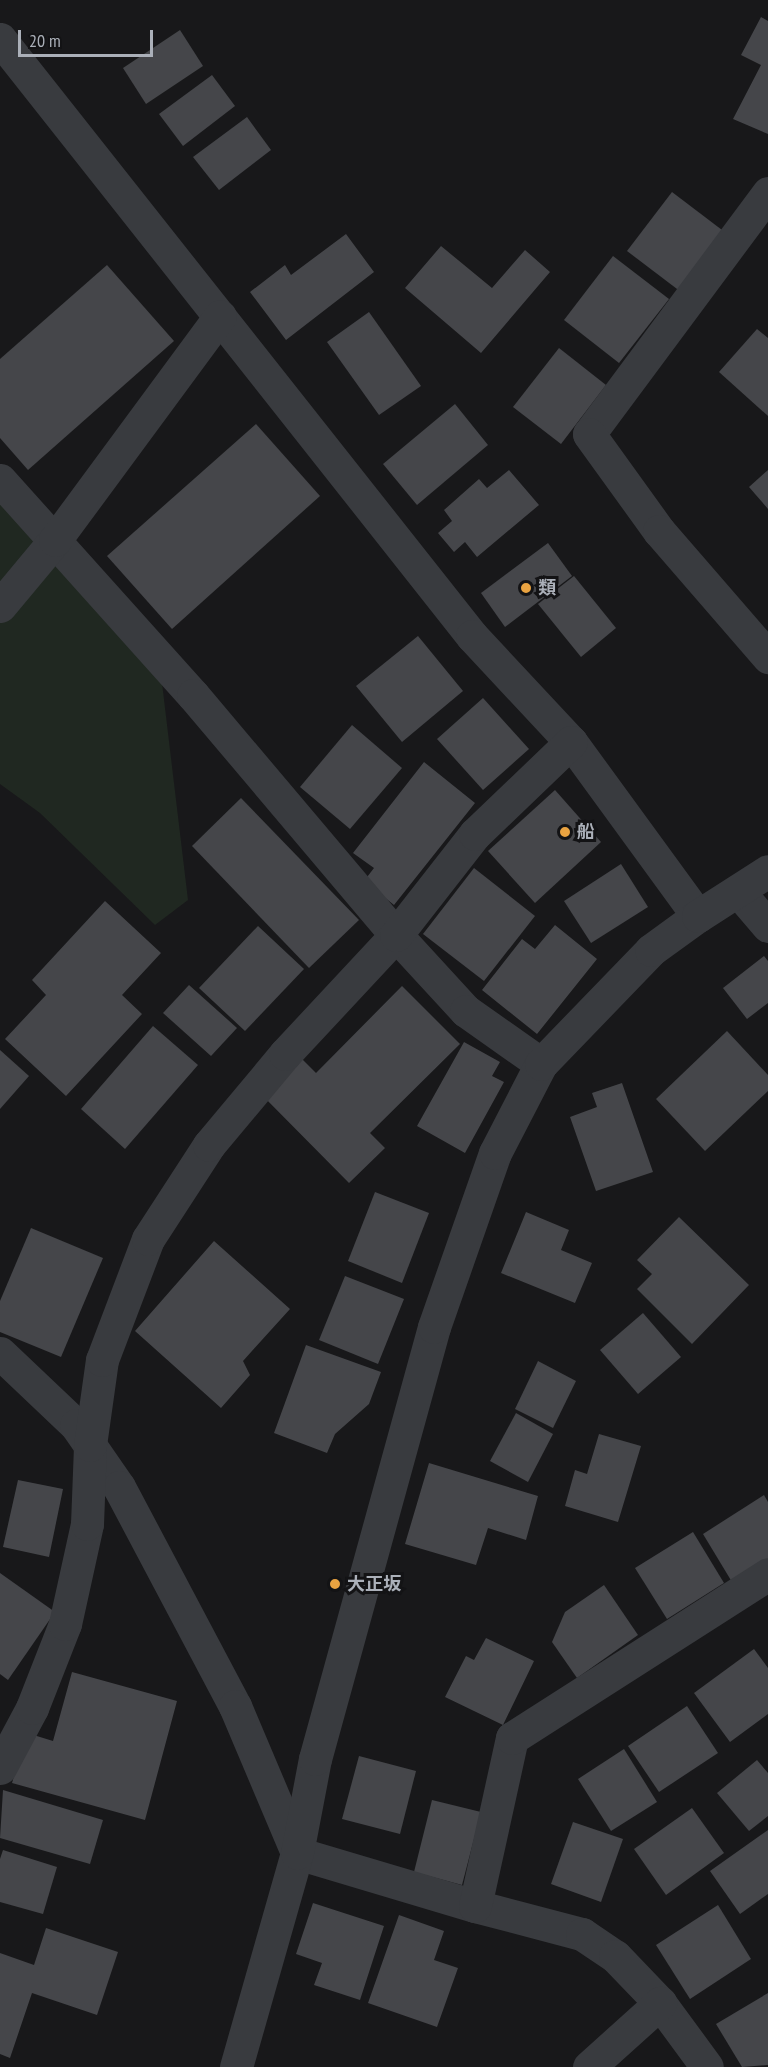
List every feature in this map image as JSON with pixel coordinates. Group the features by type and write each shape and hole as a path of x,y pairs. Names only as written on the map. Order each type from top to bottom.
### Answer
{"street":[{"path":"0,39 472,636 570,742 698,916"},
{"path":"768,193 589,434 659,531 768,657"},
{"path":"0,606 55,540 220,316"},
{"path":"0,480 193,695 396,935 466,1011 541,1064"},
{"path":"0,1768 32,1708 65,1624 87,1524 90,1444 102,1360 148,1239 209,1146 285,1054 396,935 475,834 570,742"},
{"path":"236,2067 297,1853 315,1759 434,1327 495,1153 541,1064 651,950 698,916 768,871"},
{"path":"738,891 768,926"},
{"path":"0,1353 76,1425 119,1487 235,1706 297,1853"},
{"path":"474,1906 512,1738 768,1574"},
{"path":"297,1853 474,1906 582,1934 615,1956 660,2003 707,2067"},
{"path":"589,2067 660,2003"}],"shaded area":[{"path":"0,501 162,683 188,900 155,925 40,813 0,784"}],"building":[{"path":"761,17 768,21 768,134 733,119 761,65 741,55"},
{"path":"180,30 203,66 146,104 123,68"},
{"path":"212,75 235,106 183,146 159,114"},
{"path":"247,117 271,150 219,190 193,157"},
{"path":"672,192 726,233 681,292 627,251"},
{"path":"346,234 374,272 286,340 250,292 285,265 291,275"},
{"path":"441,246 492,288 525,250 550,272 481,353 405,288"},
{"path":"613,256 669,299 619,363 564,320"},
{"path":"107,265 174,341 28,470 0,438 0,359"},
{"path":"369,312 421,386 379,415 327,342"},
{"path":"757,329 768,338 768,416 719,372"},
{"path":"559,348 606,385 561,444 513,407"},
{"path":"455,404 488,445 417,505 383,464"},
{"path":"256,424 320,496 172,629 107,556"},
{"path":"509,470 539,505 477,557 465,542 454,552 438,533 452,521 444,510 479,479 487,488"},
{"path":"768,470 768,509 749,487"},
{"path":"548,543 572,576 505,627 481,593"},
{"path":"574,576 616,628 581,657 538,604"},
{"path":"418,636 463,691 402,742 356,686"},
{"path":"483,698 529,749 483,790 437,739"},
{"path":"352,725 402,768 350,829 300,787"},
{"path":"424,762 475,803 394,905 364,881 374,868 353,853"},
{"path":"555,790 601,842 535,903 488,851"},
{"path":"241,798 359,920 309,968 192,846"},
{"path":"621,864 648,907 591,943 564,901"},
{"path":"474,868 535,916 484,981 423,934"},
{"path":"105,901 161,953 122,995 142,1014 66,1096 5,1039 46,995 32,980"},
{"path":"555,925 597,959 537,1034 482,990 522,939 535,949"},
{"path":"258,926 304,969 245,1031 199,988"},
{"path":"764,956 768,961 768,1003 747,1019 723,988"},
{"path":"189,985 237,1028 211,1056 163,1013"},
{"path":"402,986 460,1044 370,1133 385,1148 349,1183 258,1091 296,1053 316,1073"},
{"path":"153,1026 198,1065 125,1149 81,1109"},
{"path":"727,1031 768,1075 768,1091 705,1151 656,1099"},
{"path":"464,1042 500,1062 492,1076 504,1082 465,1153 417,1126"},
{"path":"0,1050 29,1076 0,1109"},
{"path":"622,1083 653,1172 596,1191 570,1117 597,1107 592,1093"},
{"path":"375,1192 429,1213 402,1283 348,1261"},
{"path":"526,1212 569,1230 561,1250 592,1263 575,1303 501,1273"},
{"path":"679,1217 749,1285 692,1344 637,1289 652,1274 637,1260"},
{"path":"31,1228 103,1258 61,1357 0,1332 0,1301"},
{"path":"214,1241 290,1309 243,1361 250,1375 221,1408 135,1331"},
{"path":"345,1276 404,1299 378,1364 319,1340"},
{"path":"643,1313 681,1357 638,1394 600,1350"},
{"path":"306,1345 381,1372 369,1404 335,1434 327,1453 274,1433"},
{"path":"538,1361 576,1381 553,1428 515,1409"},
{"path":"516,1413 553,1434 528,1482 490,1461"},
{"path":"599,1434 641,1446 618,1522 565,1506 575,1470 587,1474"},
{"path":"429,1463 538,1496 526,1540 488,1528 476,1565 405,1544"},
{"path":"18,1480 63,1489 49,1557 3,1547"},
{"path":"764,1495 768,1502 768,1559 732,1582 703,1534"},
{"path":"693,1532 724,1583 667,1619 635,1568"},
{"path":"0,1573 55,1612 8,1680 0,1674"},
{"path":"604,1585 638,1635 577,1678 552,1642 565,1612"},
{"path":"486,1638 534,1661 503,1725 445,1697 466,1656 474,1660"},
{"path":"754,1649 768,1668 768,1714 730,1742 694,1693"},
{"path":"72,1672 177,1701 145,1820 12,1783 27,1733 53,1741"},
{"path":"687,1706 718,1753 659,1792 628,1746"},
{"path":"624,1749 657,1802 611,1831 578,1779"},
{"path":"359,1756 416,1771 400,1834 342,1819"},
{"path":"757,1760 768,1773 768,1816 749,1831 717,1793"},
{"path":"3,1790 103,1820 90,1864 0,1838"},
{"path":"432,1800 481,1812 462,1885 414,1872"},
{"path":"692,1808 724,1853 666,1895 634,1849"},
{"path":"573,1822 623,1839 601,1902 551,1884"},
{"path":"768,1830 768,1894 740,1914 710,1871"},
{"path":"3,1850 57,1867 43,1914 0,1902 0,1859"},
{"path":"313,1903 384,1926 360,2000 314,1985 322,1963 296,1954"},
{"path":"718,1905 751,1959 690,1999 656,1945"},
{"path":"399,1915 444,1931 434,1960 458,1968 437,2027 368,2003"},
{"path":"46,1928 118,1952 97,2015 32,1993 10,2058 0,2054 0,1953 34,1965"},
{"path":"768,1993 768,2065 742,2067 716,2024"}],"place":[{"name":"類","path":"526,588"},
{"name":"船","path":"565,832"},
{"name":"大正坂","path":"335,1584"}]}
